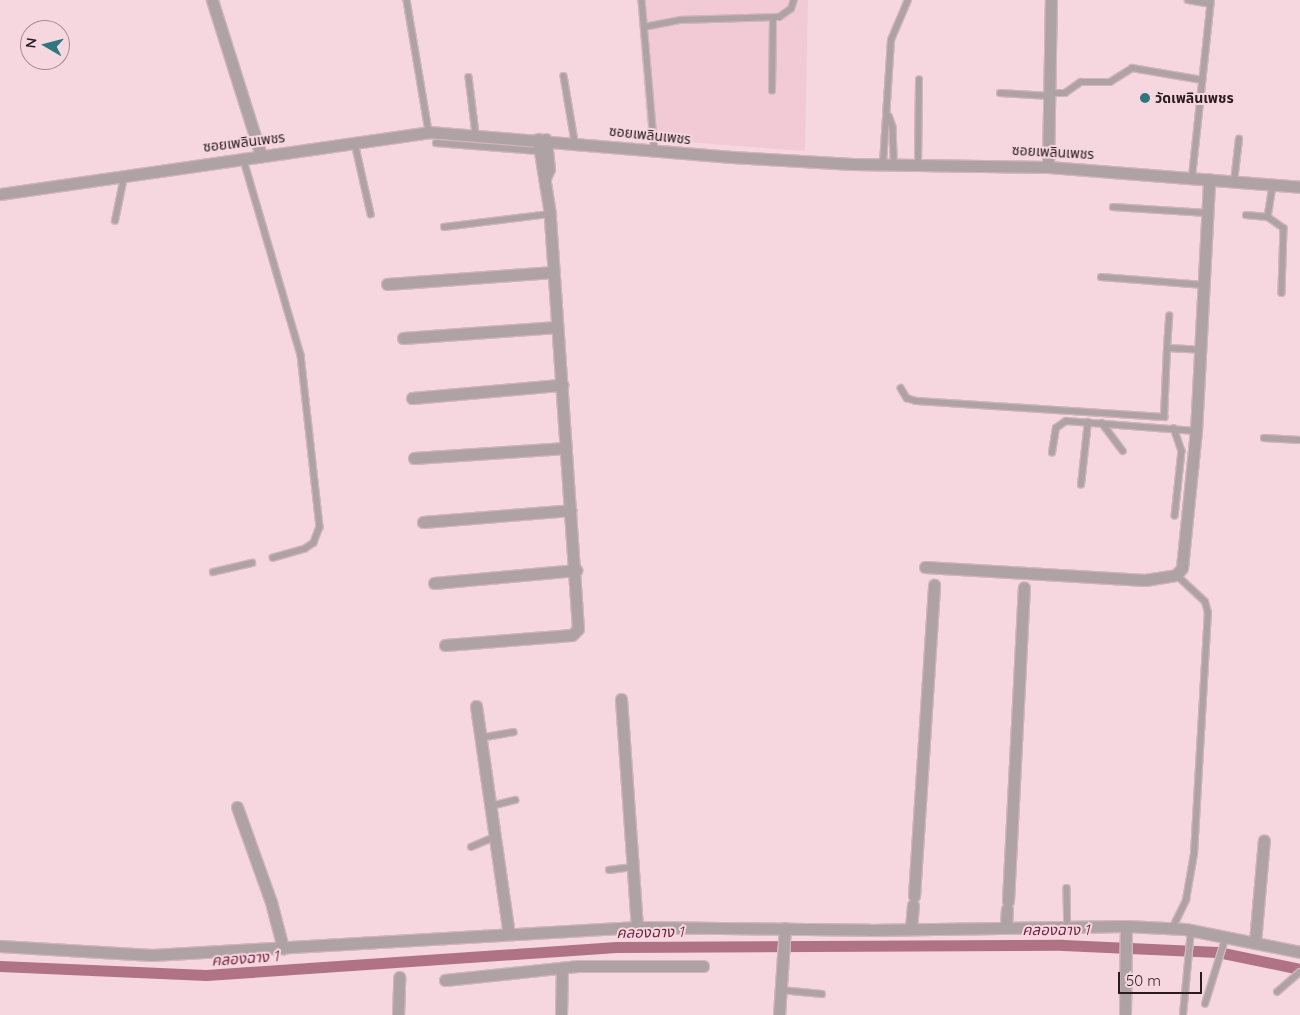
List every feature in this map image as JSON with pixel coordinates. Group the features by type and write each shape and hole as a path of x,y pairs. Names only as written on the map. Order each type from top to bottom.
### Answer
{"street":[{"path":"212,0 260,155"},
{"path":"1048,167 1051,0"},
{"name":"ซอยเพลินเพชร","path":"0,194 242,157 429,132 542,139 656,152 888,164 1048,167 1300,187"},
{"path":"445,645 576,633 576,570 550,214 545,178 540,169 538,151 542,139"},
{"path":"542,139 549,169 545,178"},
{"path":"925,567 1111,580 1145,580 1176,575 1186,559 1196,431 1210,179"},
{"path":"387,284 554,272"},
{"path":"403,338 557,327"},
{"path":"412,398 562,386"},
{"path":"414,458 566,448"},
{"path":"423,522 571,510"},
{"path":"434,584 576,570"},
{"path":"911,928 934,585"},
{"path":"1006,927 1024,586"},
{"path":"621,700 637,927"},
{"path":"476,706 509,934"},
{"path":"237,807 271,902 283,948"},
{"path":"1256,942 1264,840"},
{"path":"0,946 152,955 637,927 785,931 1006,927 1126,929 1173,927 1190,932 1226,939 1256,942 1300,952"},
{"path":"1125,1015 1126,929"},
{"path":"779,1015 785,931"},
{"path":"445,980 562,968 703,966"},
{"path":"561,1015 562,968"},
{"path":"398,978 398,1015"}],"lane":[{"path":"407,0 429,132"},
{"path":"642,0 656,152"},
{"path":"644,27 680,20 773,18 787,14 794,0"},
{"path":"888,164 884,127 888,116 893,32 908,0"},
{"path":"1188,0 1210,2 1192,177"},
{"path":"772,91 773,18"},
{"path":"1000,93 1065,93 1081,82 1110,82 1132,68 1202,80"},
{"path":"564,76 575,142"},
{"path":"470,78 476,134"},
{"path":"918,164 919,80"},
{"path":"888,116 893,127 888,164"},
{"path":"1232,182 1239,138"},
{"path":"355,143 371,214"},
{"path":"436,143 538,151"},
{"path":"242,157 301,355 320,527 314,543 305,549 273,558"},
{"path":"115,221 124,175"},
{"path":"1268,217 1273,186"},
{"path":"1112,207 1207,213"},
{"path":"444,228 550,214"},
{"path":"1246,215 1268,217 1284,228 1282,293"},
{"path":"1101,277 1204,285"},
{"path":"902,388 907,398 916,401 1164,416 1169,316"},
{"path":"1167,348 1201,350"},
{"path":"1052,453 1060,423 1088,422 1196,431"},
{"path":"1081,485 1088,422"},
{"path":"1102,423 1123,452"},
{"path":"1174,428 1182,451 1175,516"},
{"path":"1264,438 1300,440"},
{"path":"212,572 252,563"},
{"path":"1173,927 1186,900 1194,854 1208,613 1205,602 1176,575"},
{"path":"480,738 513,732"},
{"path":"491,806 515,800"},
{"path":"471,847 495,837"},
{"path":"609,870 633,867"},
{"path":"1067,888 1068,927"},
{"path":"1183,1015 1190,932"},
{"path":"1205,1004 1222,958 1226,939"},
{"path":"1277,992 1300,974"},
{"path":"781,990 822,994"}],"shaded area":[{"path":"637,0 808,0 805,151 648,139"}],"waterway":[{"name":"คลองฉาง 1","path":"0,966 206,975 616,947 1063,945 1218,952 1300,969"}],"place":[{"name":"วัดเพลินเพชร","path":"1145,98"}]}
